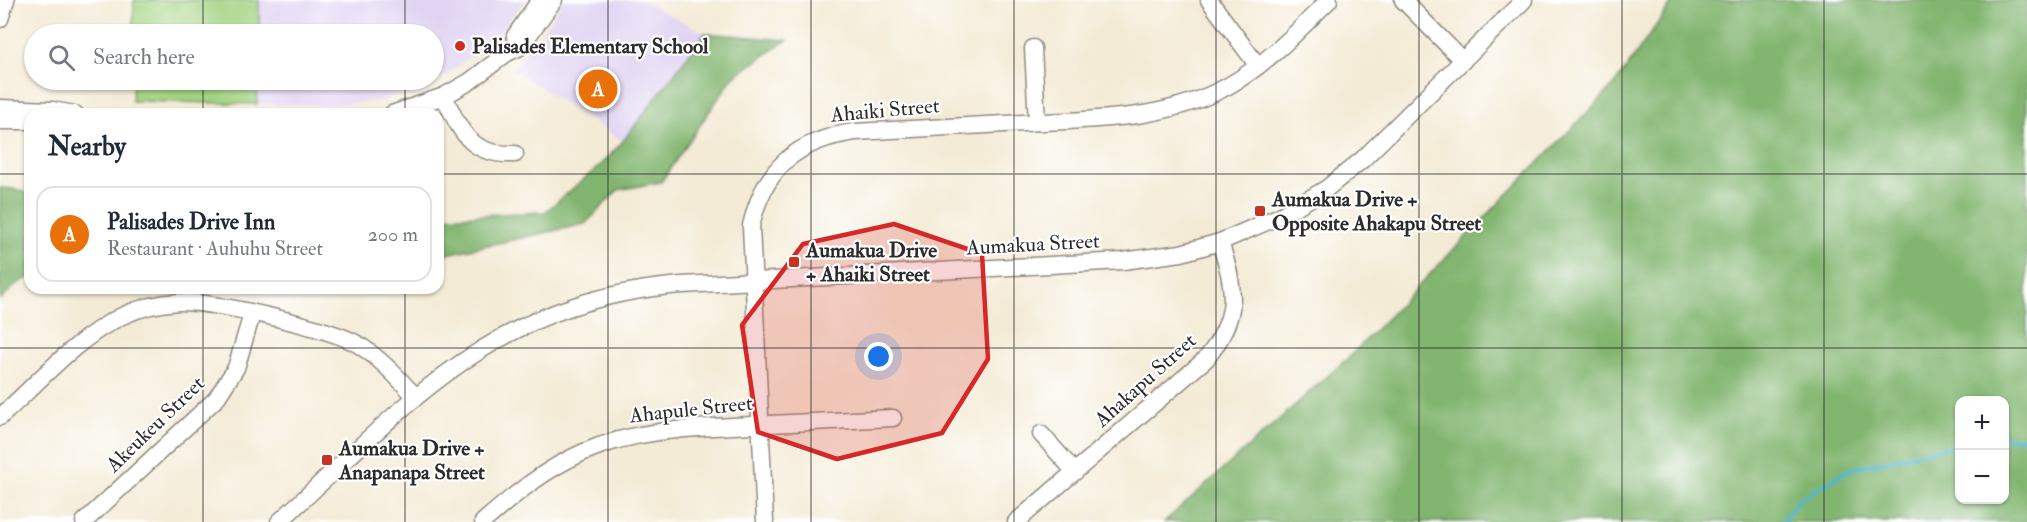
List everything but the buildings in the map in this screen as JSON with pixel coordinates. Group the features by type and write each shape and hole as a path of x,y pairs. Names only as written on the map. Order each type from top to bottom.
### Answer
{"street":[{"path":"0,19 6,0"},
{"path":"507,53 511,40 540,0"},
{"path":"409,108 444,96 469,82 507,53 520,47 554,0"},
{"path":"1209,0 1258,66"},
{"name":"Ahaiki Street","path":"765,522 751,226 761,193 779,167 810,144 833,135 1123,118 1172,108 1228,86 1258,66 1329,0"},
{"path":"1403,0 1463,61"},
{"name":"Aumakua Street","path":"279,522 416,397 454,366 488,344 558,310 639,290 1123,261 1181,253 1220,242 1281,216 1326,189 1363,159 1524,0"},
{"path":"1033,48 1037,122"},
{"path":"444,96 460,127 478,147 487,152 515,154"},
{"path":"0,108 24,109"},
{"path":"0,121 24,121"},
{"name":"Ahakapu Street","path":"1016,522 1206,358 1218,342 1227,326 1233,293 1220,242"},
{"path":"0,417 84,340 124,315 142,308 179,302 214,305 332,333 358,344 385,364 416,397"},
{"name":"Akeukeu Street","path":"84,522 216,399 236,368 252,314"},
{"name":"Ahapule Street","path":"483,522 524,487 549,470 603,445 658,431 893,418"},
{"path":"1041,434 1075,472"}],"highlighted area":[{"path":"894,224 982,254 988,359 942,433 837,459 758,432 742,325 803,244"}],"shaded area":[{"name":"Palisades Elementary School","path":"259,0 525,0 495,38 444,77 444,24 259,24"},
{"path":"563,0 641,0 705,33 623,141 512,69 541,35"},
{"name":"Palisades Elementary School","path":"258,90 411,90 381,101 328,105 257,104"}],"green space":[{"path":"134,0 259,0 259,24 133,24"},
{"path":"1674,0 2027,0 2027,522 1164,522 1349,357 1615,84"},
{"path":"705,33 787,40 733,77 661,182 618,190 585,224 444,255 444,217 545,212 603,163 623,141"},
{"path":"133,90 258,90 257,104 132,101"},
{"path":"0,188 15,189 24,192 24,280 0,300"}],"waterway":[{"path":"2009,438 2027,438"},
{"path":"1782,522 1798,500 1851,469 1955,445"}],"place":[{"name":"Palisades Elementary School","path":"460,46"},
{"name":"Palisades Drive Inn","path":"598,89"},
{"name":"Aumakua Drive + Opposite Ahakapu Street","path":"1260,211"},
{"name":"Aumakua Drive + Ahaiki Street","path":"794,262"},
{"name":"Aumakua Drive + Anapanapa Street","path":"327,460"}]}
